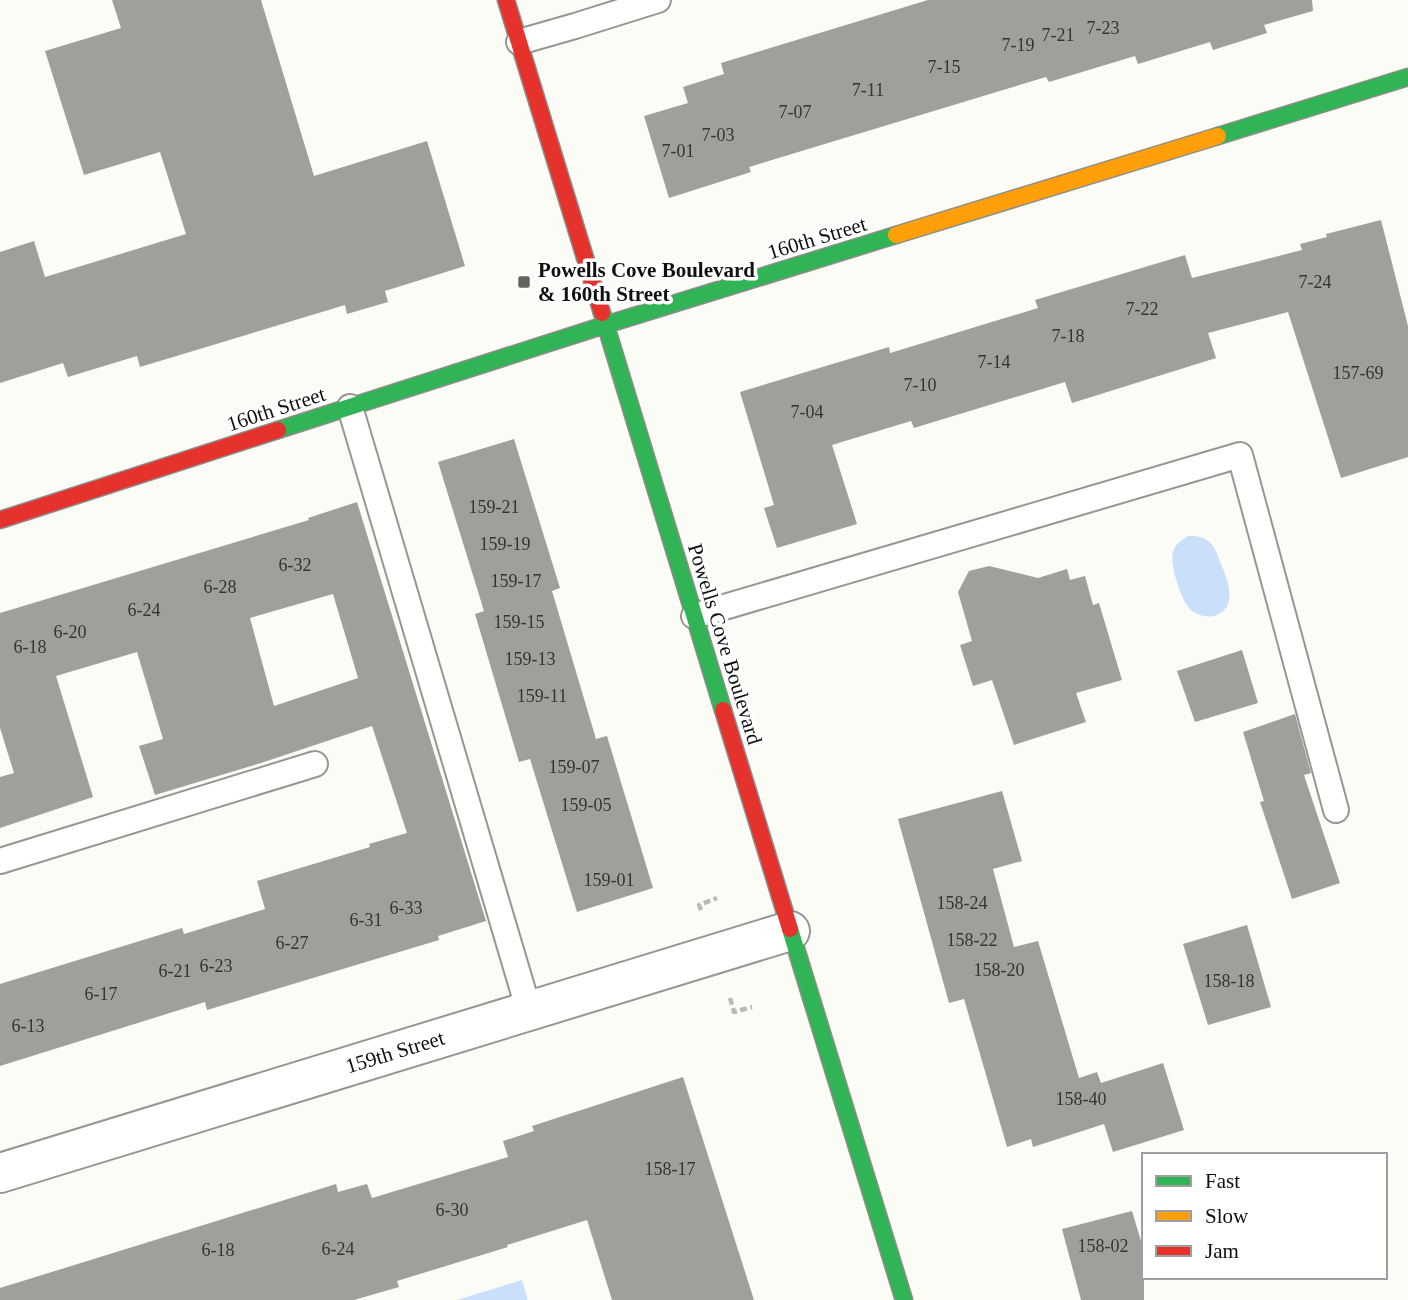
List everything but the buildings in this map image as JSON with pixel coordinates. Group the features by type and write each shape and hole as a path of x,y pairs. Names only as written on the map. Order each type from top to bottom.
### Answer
{"street":[{"name":"Powells Cove Boulevard","path":"506,0 904,1300"},
{"name":"160th Street","path":"0,520 605,325 1408,78"},
{"name":"159th Street","path":"0,1173 790,931"}],"lane":[{"path":"519,41 658,0"},
{"path":"350,407 529,1011"},
{"path":"694,616 1240,455 1336,810"},
{"path":"0,861 315,764"}],"path":[{"path":"699,905 717,898"},
{"path":"734,1012 752,1007"}],"water":[{"path":"1188,536 1201,537 1210,543 1216,551 1226,578 1229,601 1222,612 1214,616 1203,616 1191,610 1176,581 1173,552"},
{"path":"522,1280 528,1300 457,1300"}],"traffic: fast":[{"path":"1218,136 1408,77"},
{"path":"278,430 896,235"},
{"path":"602,313 723,710"},
{"path":"790,929 904,1300"}],"traffic: slow":[{"path":"896,235 1218,136"}],"traffic: jam":[{"path":"506,0 602,313"},
{"path":"0,520 278,430"},
{"path":"723,710 790,929"}],"place":[{"name":"Powells Cove Boulevard & 160th Street","path":"524,282"}]}
